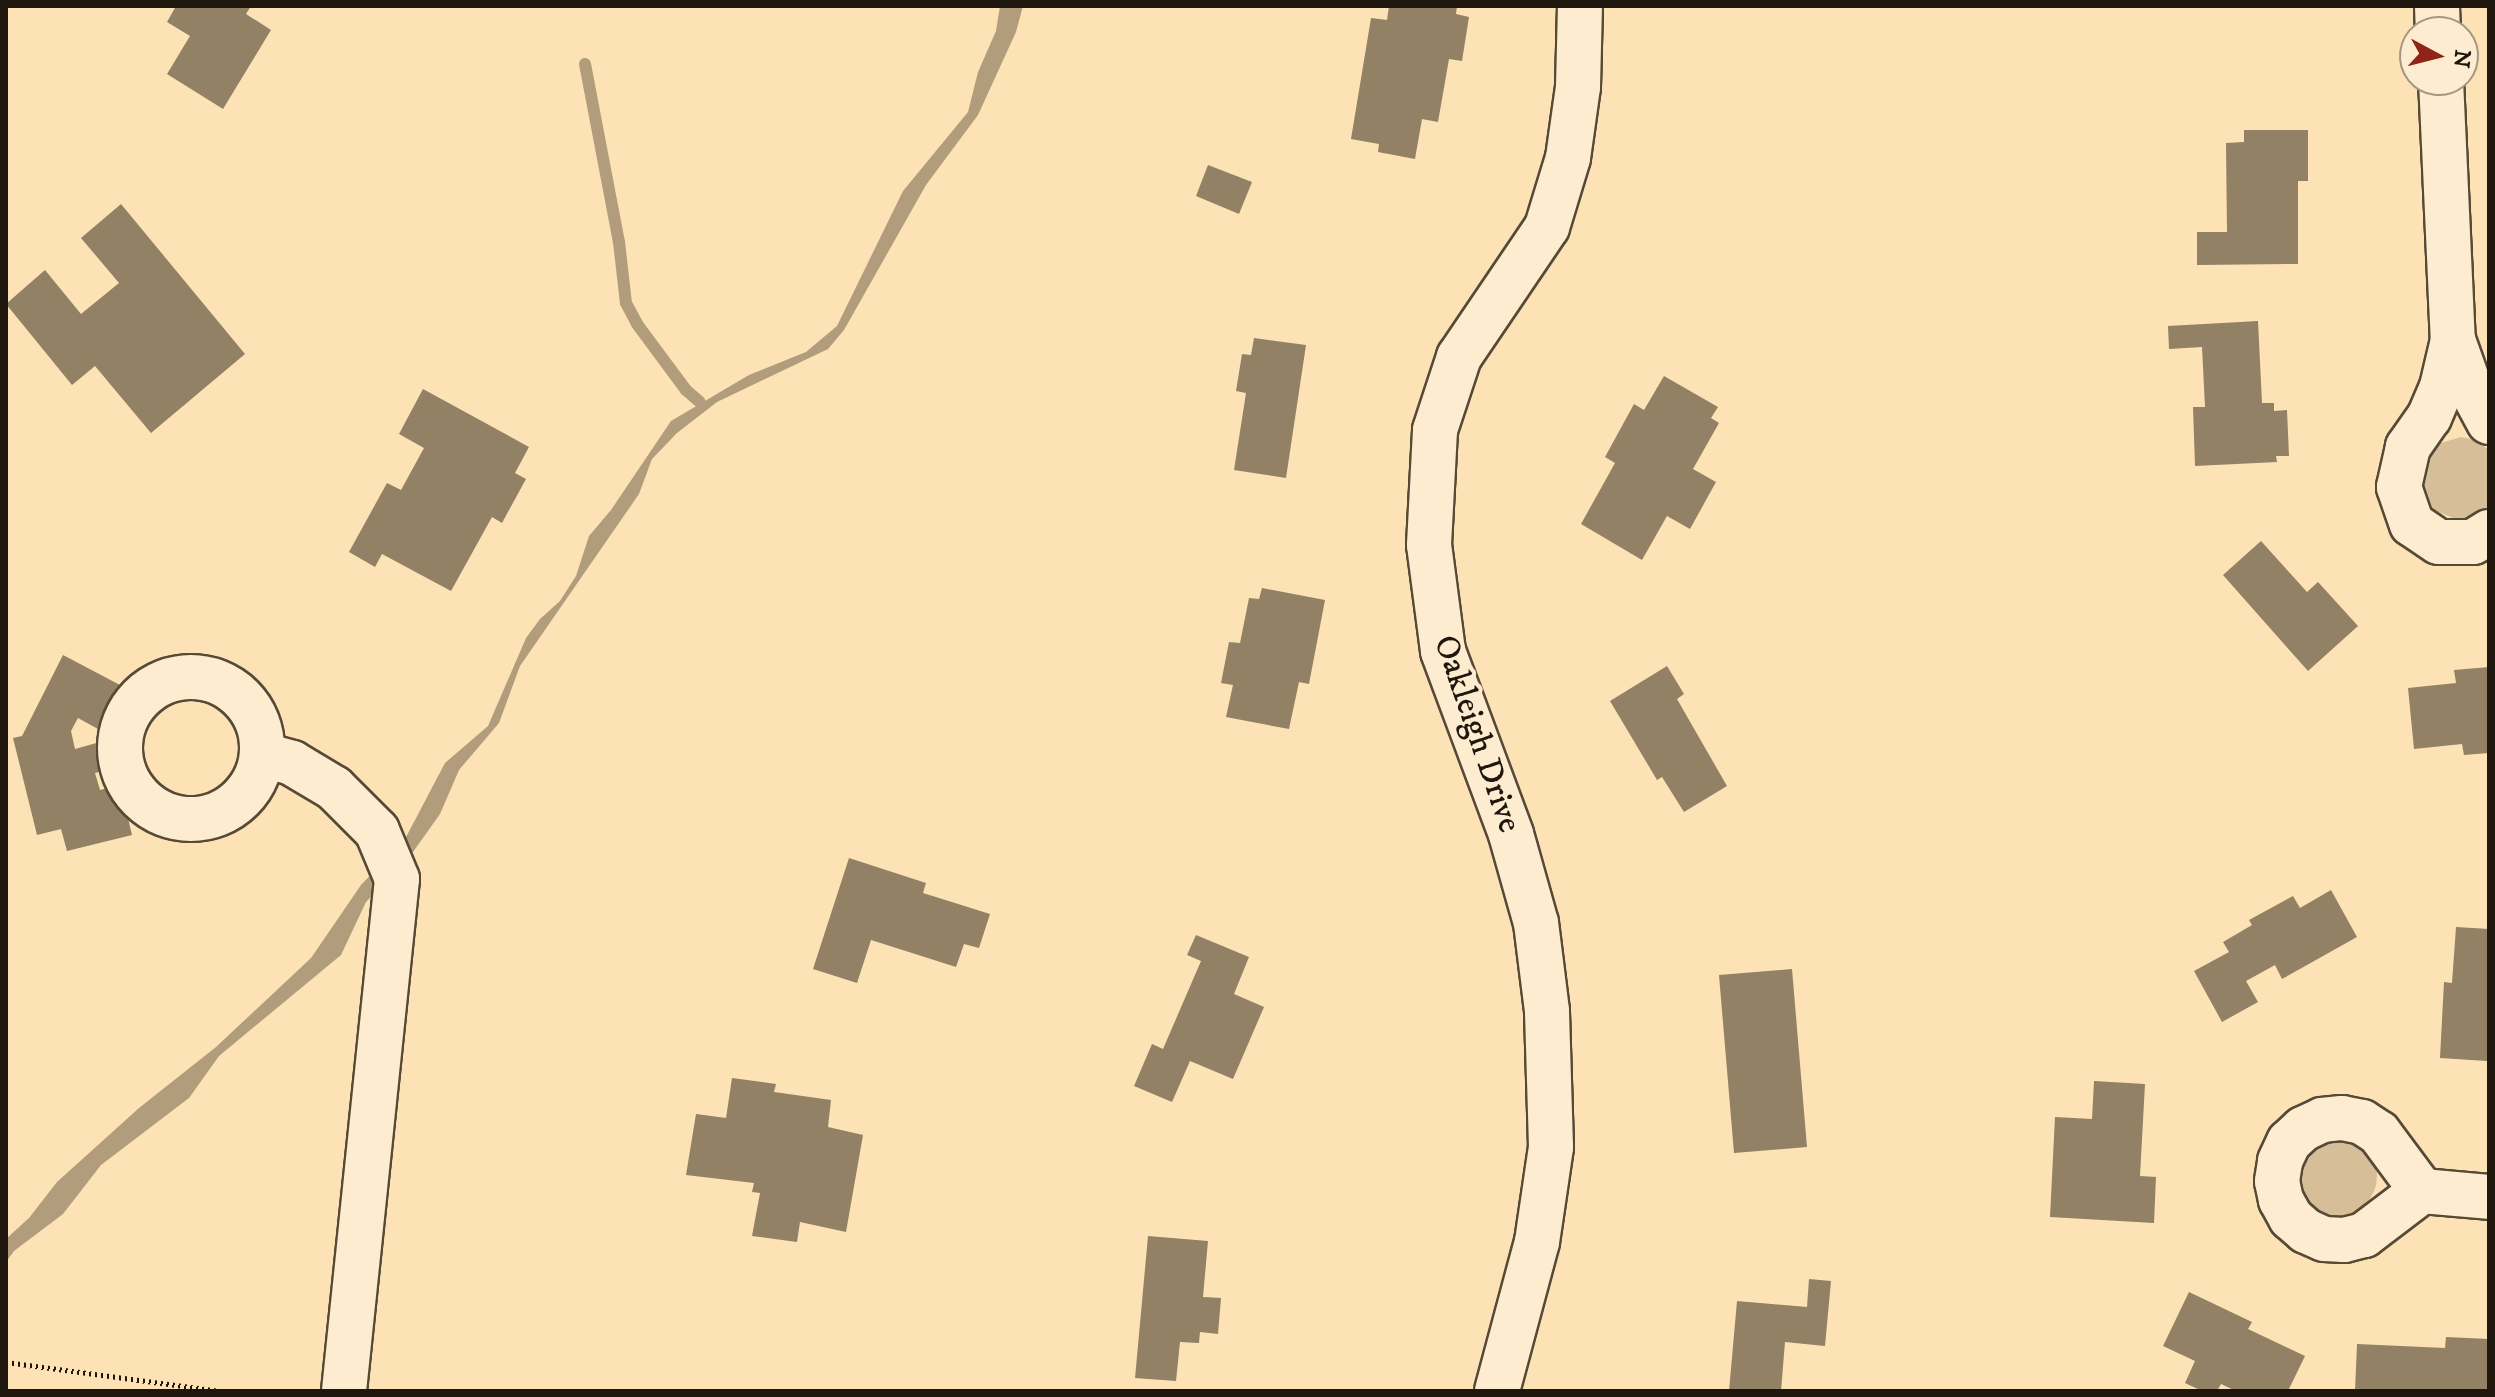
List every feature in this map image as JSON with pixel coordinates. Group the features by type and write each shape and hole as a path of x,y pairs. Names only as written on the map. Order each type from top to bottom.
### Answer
{"street":[{"name":"Oakleigh Drive","path":"1497,1391 1537,1242 1551,1147 1547,1011 1536,923 1511,834 1443,651 1429,545 1435,430 1459,357 1547,227 1568,158 1578,87 1580,6"},
{"path":"2442,96 2453,340 2442,387 2429,417 2408,447 2399,487 2412,524 2439,542 2473,542 2489,532"},
{"path":"2453,340 2469,385 2489,422"},
{"path":"263,755 292,763 334,788 377,831 397,879 344,1391"},
{"path":"2422,1191 2489,1197"}],"path":[{"path":"6,1362 220,1391"}],"shaded area":[{"path":"1000,6 1023,6 1016,32 978,115 926,185 844,330 828,349 717,402 677,433 652,459 639,494 520,666 499,723 459,770 440,814 413,852 366,902 341,955 219,1056 189,1098 101,1165 63,1214 14,1251 6,1262 6,1239 29,1218 57,1182 139,1108 216,1047 311,958 361,885 405,839 445,763 488,726 526,638 540,619 560,601 576,576 589,536 611,510 671,421 749,375 806,352 837,326 903,191 968,112 978,72 996,31"},
{"path":"2461,437 2475,440 2489,450 2489,506 2473,518 2458,520 2431,509 2422,497 2418,469 2434,445"},
{"path":"2337,1136 2352,1139 2365,1148 2374,1161 2377,1176 2374,1191 2365,1204 2352,1213 2337,1216 2322,1213 2309,1204 2300,1191 2297,1176 2300,1161 2309,1148 2322,1139"}],"building":[{"path":"176,6 251,6 246,14 271,30 223,109 167,74 190,36 167,22"},
{"path":"1389,6 1457,6 1456,14 1469,17 1462,61 1449,59 1438,122 1422,119 1415,159 1378,152 1379,144 1351,139 1371,18 1387,20"},
{"path":"2244,130 2308,130 2308,181 2298,181 2298,264 2197,265 2197,232 2227,232 2226,143 2244,142"},
{"path":"1208,165 1252,182 1239,214 1196,196"},
{"path":"121,204 245,354 151,433 95,366 72,385 6,304 45,270 81,314 119,283 81,238"},
{"path":"2258,321 2262,403 2274,403 2274,411 2287,410 2289,456 2276,456 2277,462 2195,466 2193,407 2205,407 2202,347 2169,349 2168,326"},
{"path":"1254,338 1306,345 1286,478 1234,470 1246,393 1236,391 1242,354 1251,355"},
{"path":"1664,376 1718,407 1711,418 1719,423 1693,469 1716,482 1690,529 1667,516 1642,560 1581,524 1615,463 1605,457 1634,404 1644,410"},
{"path":"423,389 529,447 515,473 526,479 502,523 492,517 451,591 382,554 375,567 349,552 387,483 401,490 424,448 399,434"},
{"path":"2261,541 2307,592 2318,582 2358,626 2308,671 2223,575"},
{"path":"1262,588 1325,600 1309,684 1299,682 1289,729 1226,717 1233,685 1221,683 1229,642 1240,643 1249,598 1259,599"},
{"path":"63,655 120,685 98,729 78,718 71,731 75,749 100,742 107,770 95,773 100,790 120,785 132,835 67,851 61,829 37,835 13,738 22,736"},
{"path":"1667,666 1684,694 1677,699 1727,786 1684,812 1662,777 1657,780 1610,701"},
{"path":"2489,667 2489,753 2464,755 2462,744 2414,749 2408,688 2456,683 2454,670"},
{"path":"849,858 926,883 923,893 990,914 979,948 964,944 956,967 871,940 857,983 813,969"},
{"path":"2331,890 2357,937 2282,979 2275,965 2246,981 2258,1002 2222,1022 2194,971 2229,952 2223,942 2252,925 2249,920 2293,896 2300,908"},
{"path":"2456,927 2489,929 2487,1061 2440,1058 2444,982 2452,983"},
{"path":"1196,935 1249,957 1234,994 1264,1007 1233,1079 1190,1061 1172,1102 1134,1086 1152,1044 1163,1049 1201,961 1187,955"},
{"path":"1792,969 1807,1147 1734,1153 1719,975"},
{"path":"732,1078 776,1084 774,1092 831,1100 828,1127 863,1135 846,1232 800,1222 797,1242 752,1236 760,1193 752,1192 754,1183 686,1175 696,1114 726,1118"},
{"path":"2094,1081 2145,1084 2140,1176 2156,1177 2154,1223 2050,1217 2055,1117 2092,1119"},
{"path":"1148,1236 1208,1241 1203,1297 1221,1298 1218,1334 1200,1332 1199,1343 1180,1342 1176,1381 1135,1378"},
{"path":"1809,1279 1831,1281 1825,1346 1785,1342 1781,1391 1729,1391 1737,1301 1807,1307"},
{"path":"2189,1292 2252,1322 2248,1329 2305,1356 2288,1391 2236,1391 2221,1384 2217,1391 2202,1391 2185,1383 2195,1361 2163,1346"},
{"path":"2446,1337 2489,1339 2489,1391 2355,1391 2357,1344 2445,1348"}],"waterway":[{"path":"585,64 619,242 626,303 637,324 686,390 700,402"}]}
